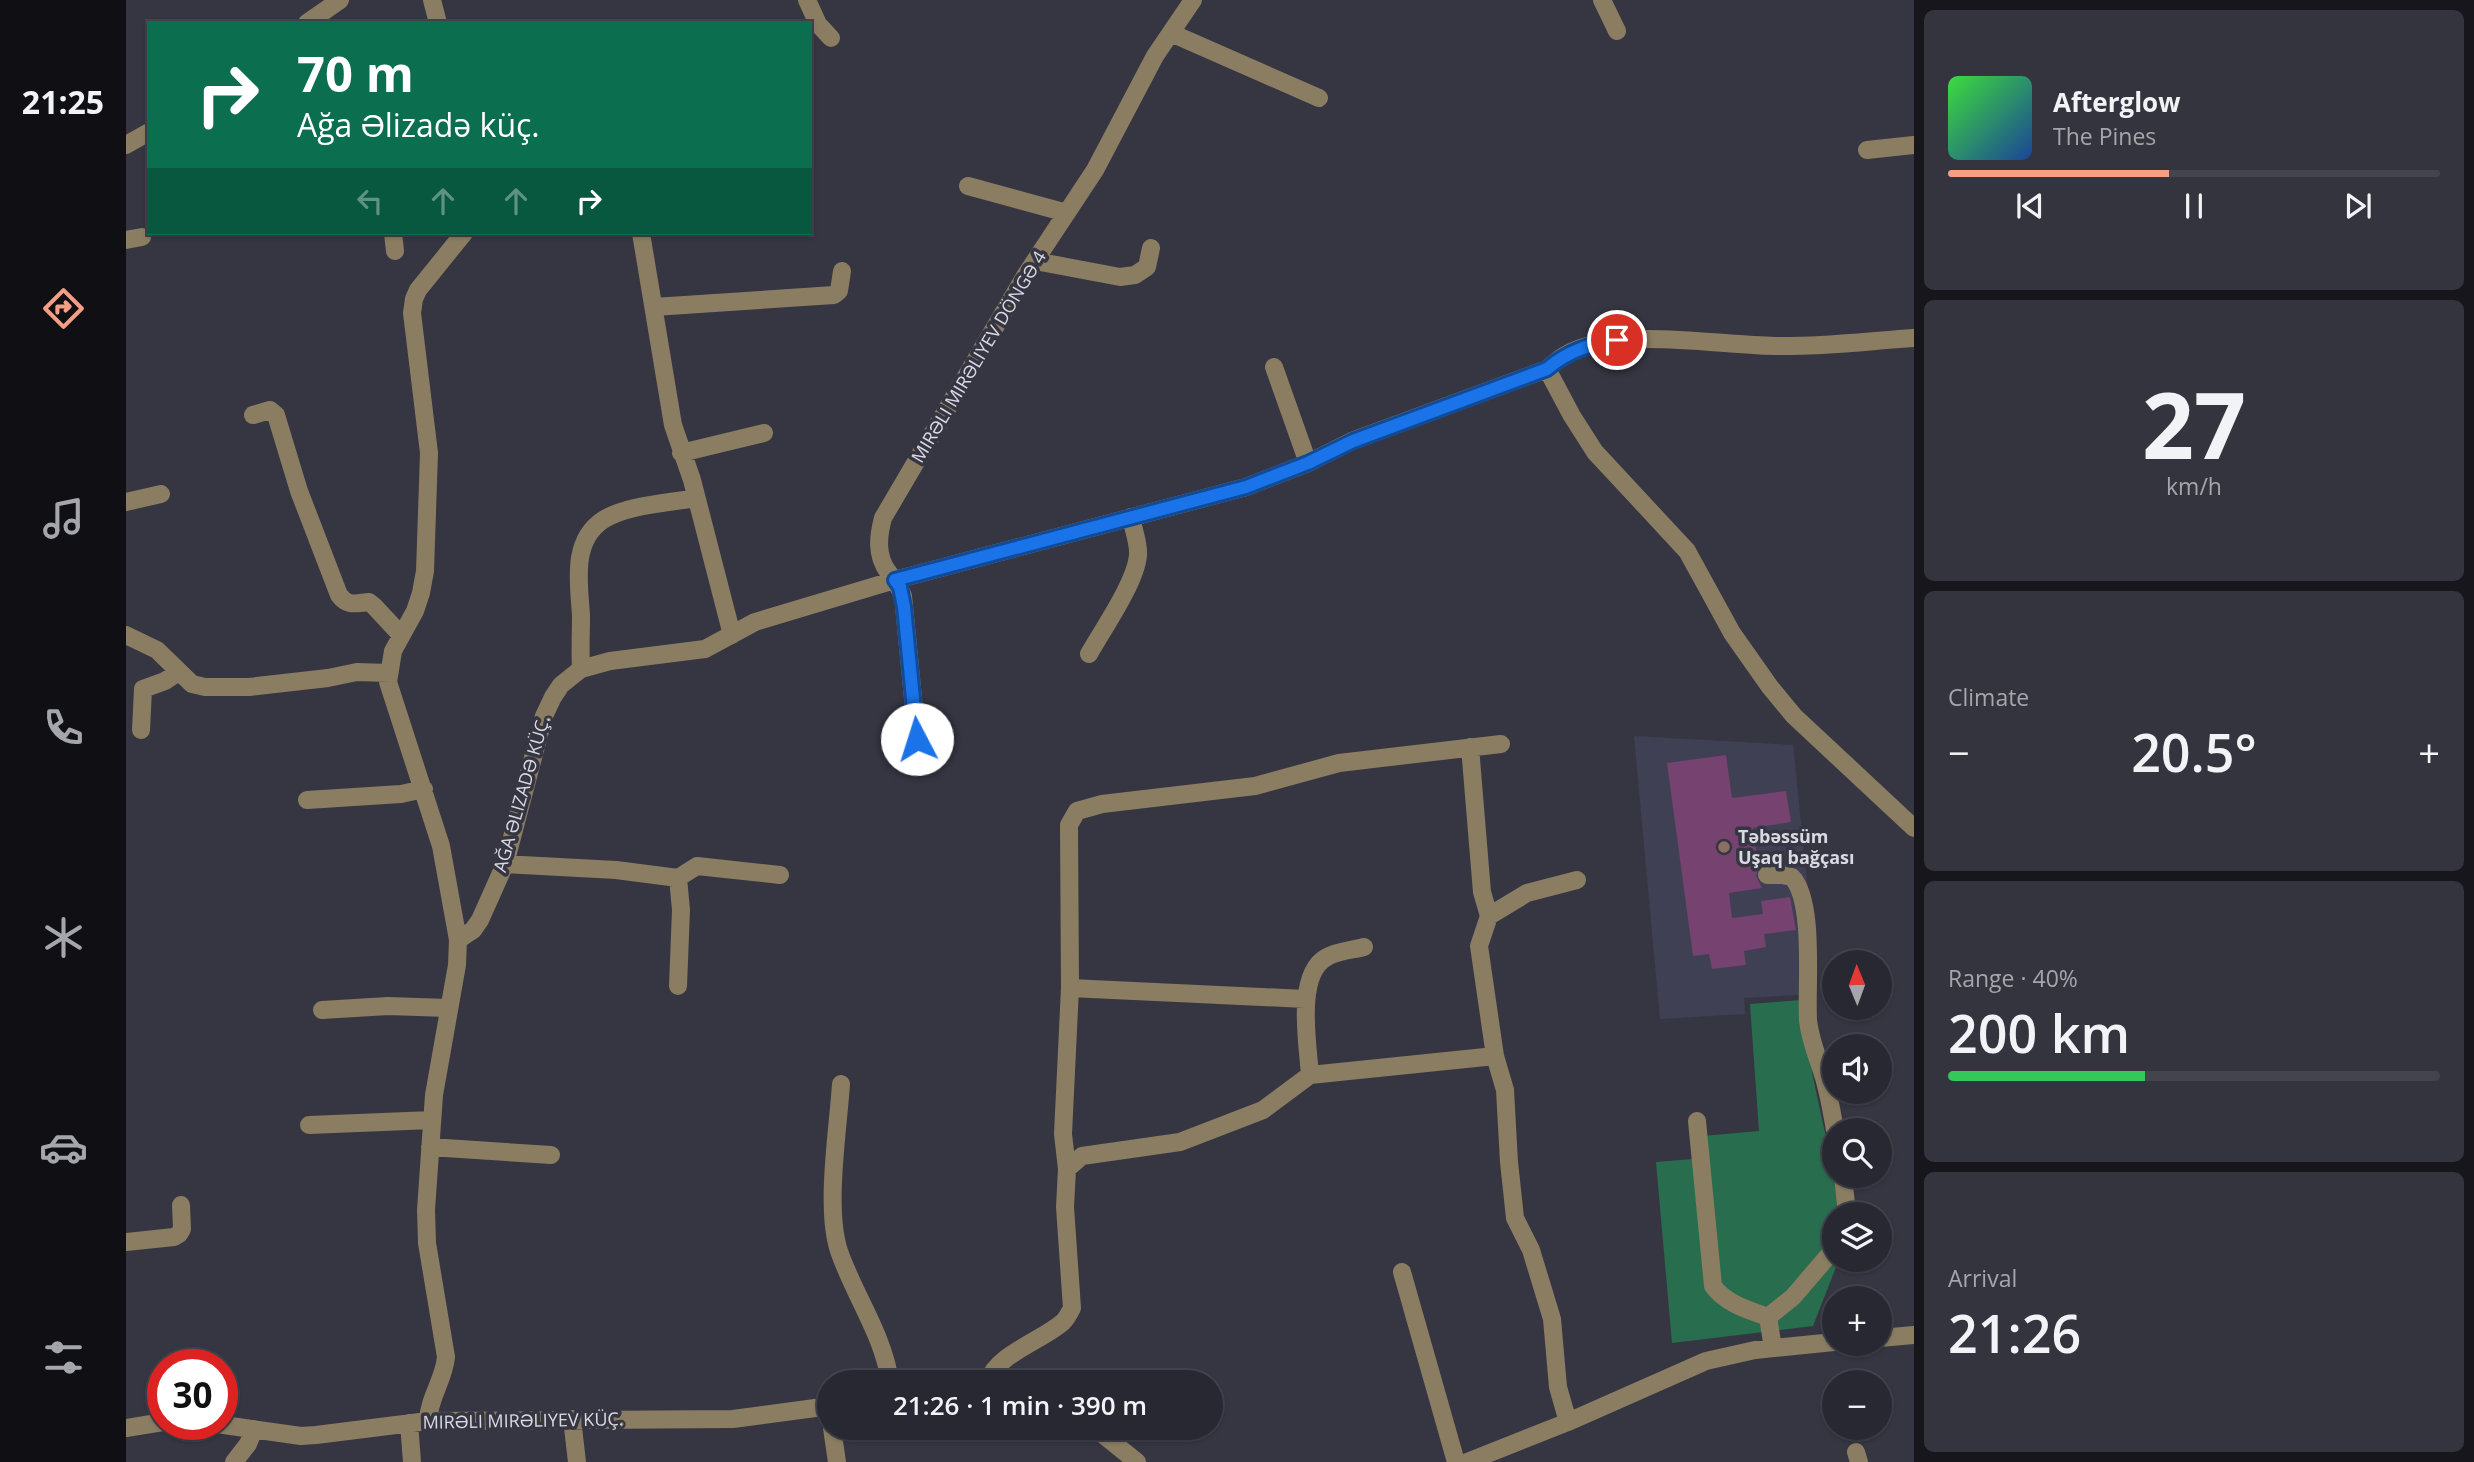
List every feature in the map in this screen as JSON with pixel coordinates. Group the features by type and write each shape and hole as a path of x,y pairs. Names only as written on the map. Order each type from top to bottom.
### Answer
{"street":[{"path":"310,21 340,0"},
{"path":"432,0 437,21"},
{"path":"807,0 818,24 831,38"},
{"name":"MIRƏLI MIRƏLIYEV DÖNGƏ 4","path":"917,739 900,587 882,562 879,551 883,518 1035,261 1095,170 1155,56 1193,0"},
{"path":"1602,0 1617,32"},
{"path":"1171,33 1319,98"},
{"path":"126,145 147,133"},
{"path":"1867,150 1914,145"},
{"path":"968,186 1067,213"},
{"path":"428,1421 432,1398 445,1371 446,1357 427,1243 426,1210 436,1076 457,965 458,940 441,846 392,699 388,673 393,651 415,611 425,571 427,430 412,313 414,299 418,290 462,235"},
{"path":"641,235 673,425 696,498 732,635"},
{"path":"1035,261 1127,276 1135,275 1147,267 1151,248"},
{"path":"654,307 834,295 839,291 842,271"},
{"path":"696,498 617,513 600,521 589,536 580,556 578,575 581,668 705,649 755,622 895,580 1246,487 1308,463 1353,441 1547,369 1560,358 1578,349 1617,340 1778,346 1914,338"},
{"path":"1274,367 1308,463"},
{"path":"1547,369 1595,452 1687,551 1732,633 1770,687 1794,716 1914,828"},
{"path":"253,415 270,410 276,415 299,491 339,595 351,604 369,602 401,635"},
{"path":"681,453 764,433"},
{"path":"126,502 161,494"},
{"path":"1089,654 1131,579 1136,564 1138,552 1131,517"},
{"path":"126,635 157,650 192,684 220,689 328,678 357,672 388,673"},
{"name":"AĞA ƏLIZADƏ KÜÇ.","path":"458,940 473,930 480,920 505,864 544,716 557,691 571,674 581,668"},
{"path":"141,730 134,689 164,681 178,672"},
{"path":"995,1370 1014,1353 1065,1321 1072,1308 1065,1207 1067,1169 1063,1133 1070,988 1069,825 1077,811 1102,804 1255,786 1339,763 1501,744"},
{"path":"1470,747 1482,892 1489,916 1479,946 1495,1056 1505,1090 1515,1218 1531,1250 1552,1319 1558,1387 1568,1422"},
{"path":"307,800 401,794 424,789"},
{"path":"505,864 616,870 678,878 697,866 780,875"},
{"path":"1767,875 1782,874 1792,877 1801,891 1808,951 1808,1020 1832,1118"},
{"path":"678,878 681,910 678,986"},
{"path":"1489,916 1527,893 1577,880"},
{"path":"1310,1075 1305,999 1311,975 1325,957 1364,947"},
{"path":"1070,988 1305,999"},
{"path":"322,1010 387,1006 448,1009"},
{"path":"1067,1169 1082,1156 1192,1138 1263,1110 1310,1075 1495,1056"},
{"path":"841,1084 832,1216 839,1250 883,1353 887,1370"},
{"path":"309,1125 432,1120"},
{"path":"1696,1121 1713,1286 1719,1294 1737,1305 1768,1317"},
{"path":"430,1147 551,1155"},
{"path":"126,1242 174,1237 179,1234 181,1205"},
{"path":"1768,1317 1793,1297 1822,1263"},
{"path":"1402,1272 1456,1462"},
{"path":"1768,1317 1773,1348"},
{"path":"1892,1337 1914,1335"},
{"path":"1467,1462 1706,1362 1773,1348 1822,1343"},
{"name":"MIRƏLI MIRƏLIYEV KÜÇ.","path":"238,1427 316,1435 428,1421 733,1419 817,1409"},
{"path":"572,1419 576,1462"},
{"path":"410,1423 412,1462"},
{"path":"126,1428 147,1425"},
{"path":"234,1462 248,1444 254,1429"},
{"path":"834,1440 837,1462"},
{"path":"1110,1440 1137,1462"}],"shaded area":[{"name":"Təbəssüm Uşaq bağçası","path":"1634,736 1793,745 1814,949 1816,994 1744,998 1745,1014 1660,1019"}],"green space":[{"path":"1802,1000 1809,1054 1822,1118 1822,1188 1836,1188 1838,1202 1822,1202 1822,1272 1834,1272 1829,1286 1822,1286 1822,1303 1813,1326 1672,1343 1656,1162 1705,1158 1703,1136 1759,1131 1750,1004"}],"building":[{"path":"1726,755 1732,798 1786,791 1791,822 1753,828 1759,868 1756,876 1762,888 1729,893 1732,918 1763,914 1761,901 1790,897 1796,930 1764,934 1766,947 1744,951 1746,965 1712,969 1709,954 1693,956 1667,763"}],"place":[{"name":"Təbəssüm Uşaq bağçası","path":"1724,847"}],"route":[{"path":"917,739 904,607 900,587 895,580 1246,487 1308,463 1353,441 1547,369 1566,354 1578,349 1617,340"}]}
